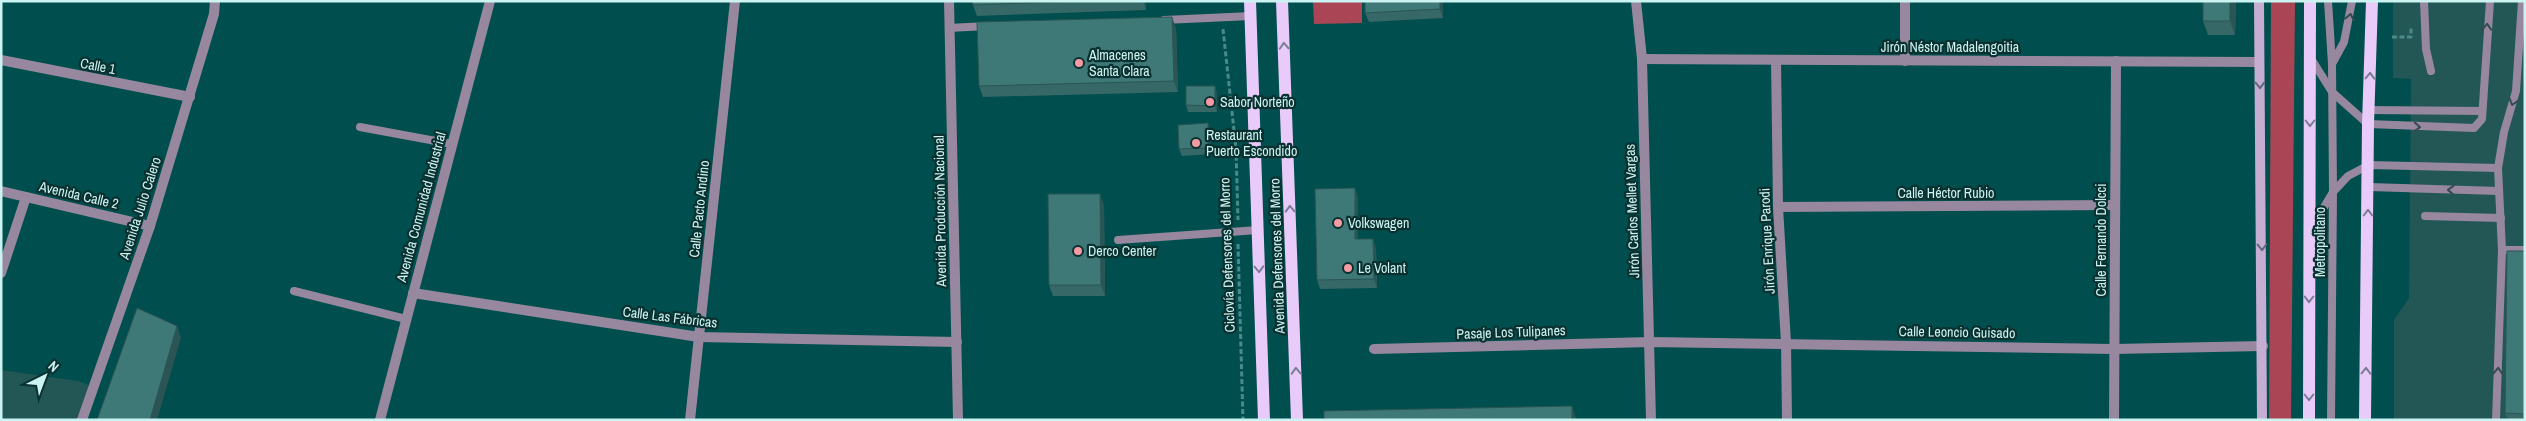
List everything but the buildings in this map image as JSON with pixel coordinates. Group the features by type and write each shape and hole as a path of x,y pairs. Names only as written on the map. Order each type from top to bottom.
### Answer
{"main road":[{"name":"Avenida Defensores del Morro","path":"1250,1 1264,420"},
{"name":"Avenida Defensores del Morro","path":"1282,1 1297,420"},
{"path":"2259,1 2263,346 2262,420"},
{"path":"2309,420 2310,1"},
{"path":"2365,420 2369,187 2368,110 2372,1"}],"street":[{"name":"Avenida Julio Calero","path":"82,420 150,226 214,14 215,1"},
{"name":"Avenida Comunidad Industrial","path":"380,420 490,1"},
{"name":"Calle Pacto Andino","path":"690,420 735,1"},
{"name":"Avenida Producción Nacional","path":"948,1 958,420"},
{"name":"Jirón Carlos Mellet Vargas","path":"1636,1 1642,59 1651,420"},
{"path":"1905,1 1905,61"},
{"name":"Jirón Néstor Madalengoitia","path":"1642,59 2259,62"},
{"name":"Calle 1","path":"1,60 190,97"},
{"name":"Jirón Enrique Parodi","path":"1776,60 1778,207 1786,343 1787,420"},
{"name":"Calle Fernando Dolcci","path":"2114,420 2116,61"},
{"name":"Avenida Calle 2","path":"1,191 150,226"},
{"path":"1,273 26,197"},
{"name":"Calle Héctor Rubio","path":"1778,207 2115,205"},
{"name":"Calle Las Fábricas","path":"413,293 699,337 957,342"},
{"name":"Calle Leoncio Guisado","path":"1650,342 2114,348 2263,346"},
{"name":"Pasaje Los Tulipanes","path":"1374,349 1650,342"}],"lane":[{"name":"Metropolitano","path":"2328,1 2332,64 2333,192 2331,420"},
{"name":"Metropolitano","path":"2332,64 2344,42 2352,1"},
{"path":"2424,1 2426,49 2432,71"},
{"path":"2310,57 2332,92 2368,124 2469,130 2480,123 2482,111 2490,1"},
{"path":"2496,420 2502,250 2498,168 2504,132 2516,91 2522,1"},
{"path":"1152,20 1251,16"},
{"path":"949,28 998,26"},
{"path":"2368,110 2482,111"},
{"path":"360,127 452,144"},
{"path":"2309,233 2333,192 2348,176 2369,165 2498,168"},
{"path":"2369,187 2499,191"},
{"path":"2425,216 2501,218"},
{"path":"1118,240 1258,230"},
{"path":"2502,250 2525,250"},
{"path":"294,291 406,319"}],"path":[{"name":"Ciclovía Defensores del Morro","path":"1222,18 1236,149 1243,420"},
{"path":"2392,37 2411,37 2411,19"}],"shaded area":[{"path":"1313,1 1362,1 1362,23 1314,24"},
{"path":"2271,1 2295,1 2291,420 2269,420"},
{"path":"2393,1 2525,1 2525,420 2394,420 2394,320 2409,298 2411,79 2393,78"},
{"path":"1,370 78,381 91,386 78,420 1,420"}],"place":[{"name":"Almacenes Santa Clara","path":"1079,63"},
{"name":"Sabor Norteño","path":"1210,102"},
{"name":"Restaurant Puerto Escondido","path":"1196,143"},
{"name":"Volkswagen","path":"1338,223"},
{"name":"Derco Center","path":"1078,251"},
{"name":"Le Volant","path":"1348,268"}]}
